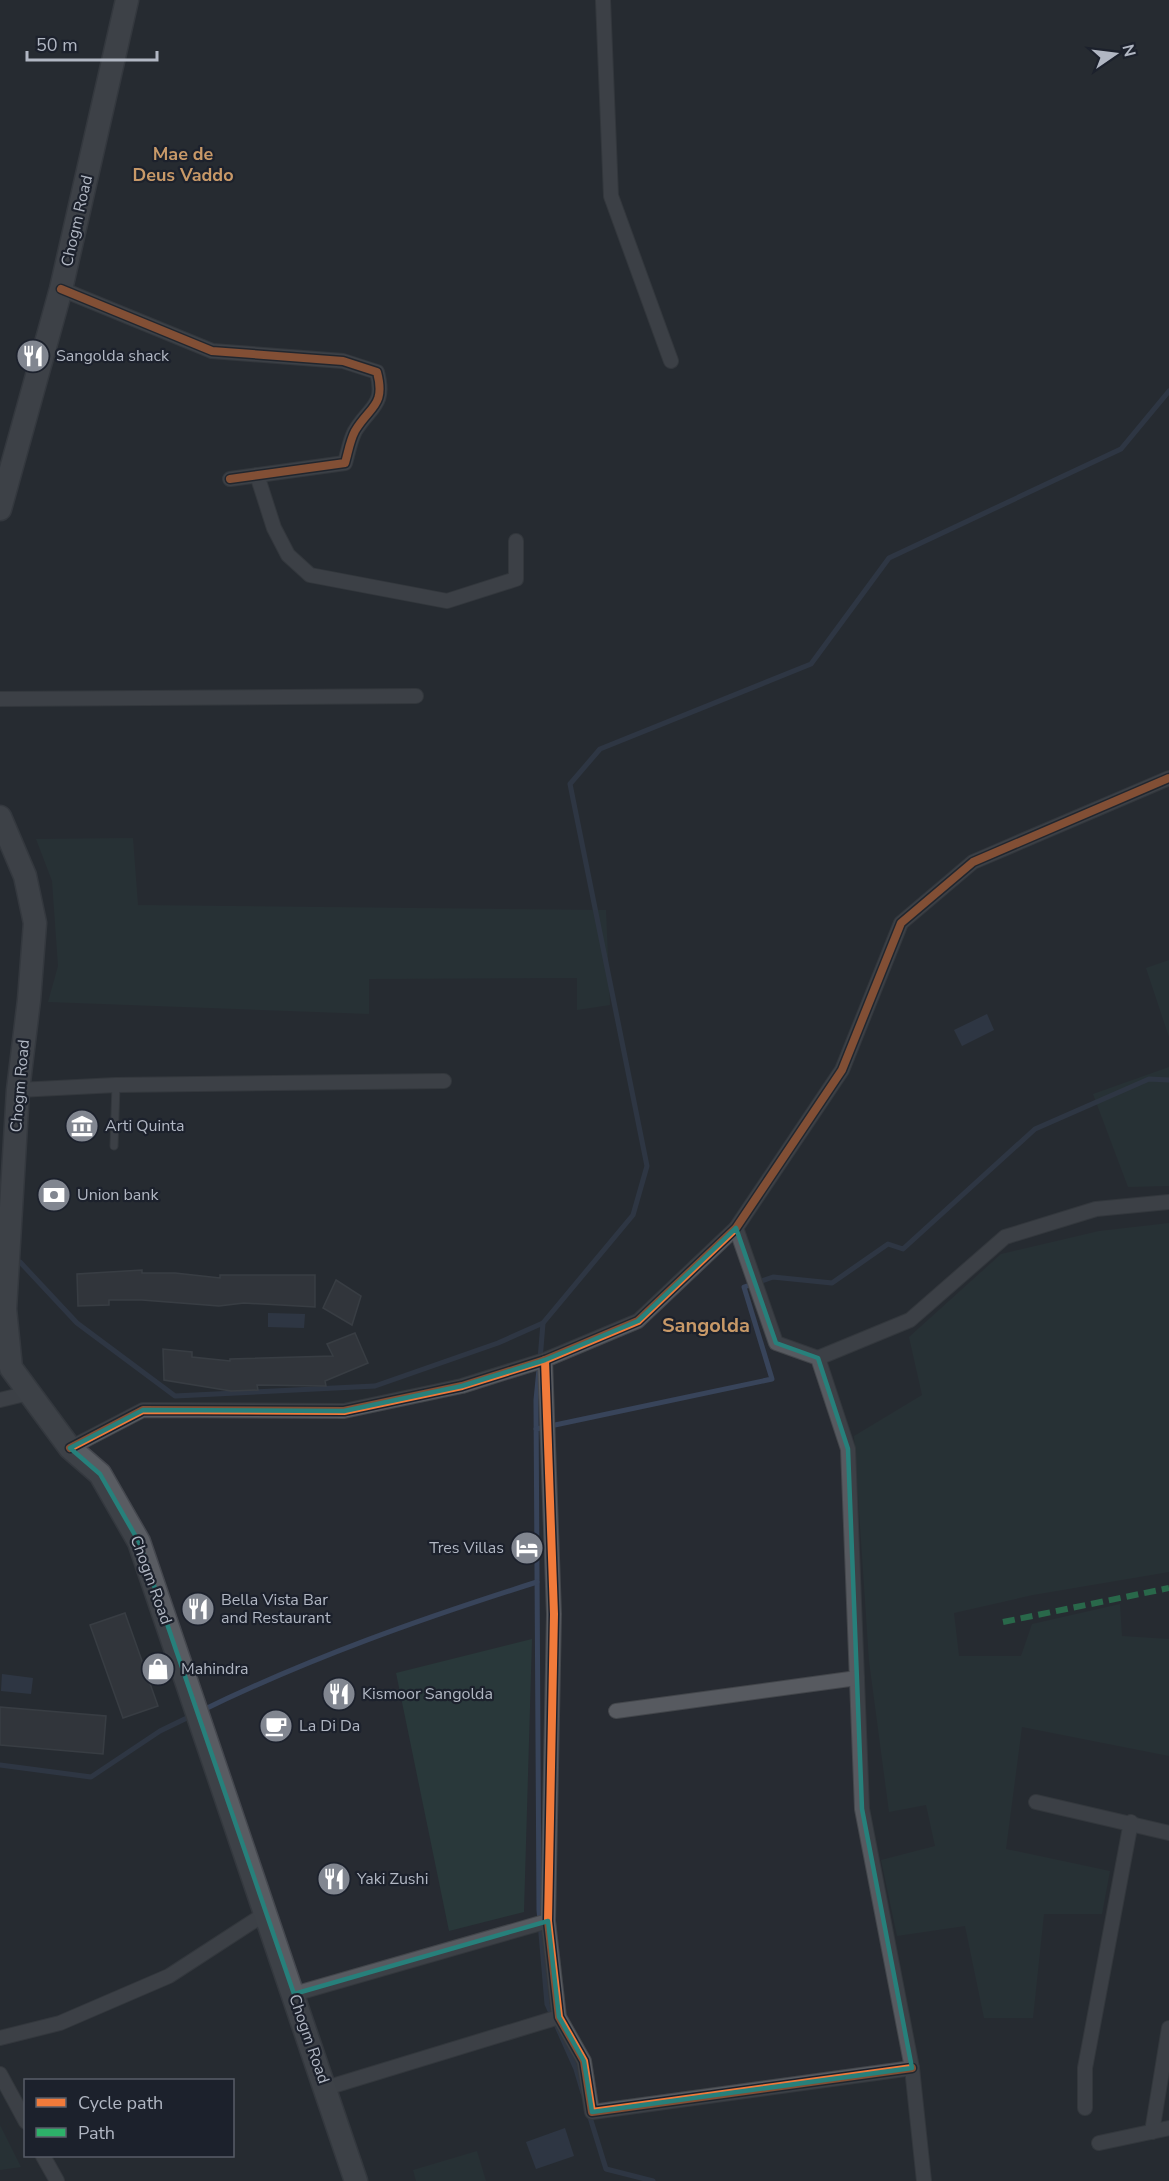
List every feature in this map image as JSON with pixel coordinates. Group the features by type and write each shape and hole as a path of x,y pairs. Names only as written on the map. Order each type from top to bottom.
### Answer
{"main road":[{"name":"Chogm Road","path":"0,509 61,289 127,0"},
{"name":"Chogm Road","path":"0,818 25,876 35,923 29,1000 18,1090 3,1309 11,1368 70,1448 100,1474 139,1542 356,2181"}],"street":[{"path":"603,0 611,196 671,361"},
{"path":"61,289 212,351 343,361 377,372 381,387 377,404 355,432 345,463 230,479"},
{"path":"257,475 274,528 288,555 310,574 447,601 516,579 516,541"},
{"path":"0,699 416,696"},
{"path":"70,1448 143,1410 344,1411 462,1386 545,1360 638,1321 736,1228 842,1070 901,923 974,862 1169,778"},
{"path":"18,1090 116,1085 444,1081"},
{"path":"736,1228 776,1343 818,1358 910,1320 1005,1237 1096,1209 1169,1202"},
{"path":"818,1358 848,1449 862,1809 912,2068 924,2181"},
{"path":"545,1360 554,1614 548,1921 559,2017 584,2061 592,2112 912,2068"},
{"path":"0,1400 29,1393"},
{"path":"616,1711 857,1678"},
{"path":"1036,1802 1131,1822 1169,1833"},
{"path":"1084,2108 1084,2068 1131,1822"},
{"path":"0,2038 60,2023 169,1976 266,1913"},
{"path":"294,1994 548,1921"},
{"path":"326,2088 559,2017"},
{"path":"1152,2132 1169,2028"},
{"path":"0,2074 24,2118"},
{"path":"1099,2143 1169,2128"},
{"path":"45,2157 57,2181"}],"lane":[{"path":"114,1146 116,1085"}],"highlighted area":[{"path":"736,1228 776,1343 818,1358 848,1449 862,1809 912,2068 592,2112 584,2061 559,2017 548,1921 294,1994 139,1542 100,1474 70,1448 143,1410 344,1411 462,1386 545,1360 638,1321"}],"shaded area":[{"path":"133,838 138,905 606,910 610,1005 577,1010 577,978 369,979 369,1014 48,1002 58,966 52,881 36,839"},
{"path":"1169,960 1169,1037 1146,968"},
{"path":"1169,1067 1169,1186 1128,1187 1093,1094"},
{"path":"1169,1223 1169,1572 1033,1595 954,1613 959,1656 1021,1656 1032,1624 1120,1604 1122,1636 1169,1639 1169,1756 1022,1727 1006,1849 1110,1871 1102,1914 1044,1914 1033,2018 984,2018 965,1926 897,1936 881,1860 935,1846 926,1805 889,1812 869,1661 854,1436 922,1395 909,1337 1001,1254 1099,1231"},
{"path":"532,1639 524,1912 449,1931 396,1673"},
{"path":"0,2125 21,2167 0,2170"},
{"path":"477,2151 486,2181 416,2181 413,2170"}],"water":[{"path":"987,1014 994,1030 962,1046 954,1030"},
{"path":"268,1313 305,1314 304,1328 268,1327"},
{"path":"2,1674 33,1678 31,1694 1,1691"},
{"path":"565,2128 574,2156 536,2169 526,2142"}],"building":[{"path":"142,1270 142,1273 175,1273 220,1278 220,1275 315,1275 315,1307 244,1303 219,1306 142,1300 109,1300 109,1305 78,1306 77,1274"},
{"path":"336,1280 361,1296 352,1325 323,1308"},
{"path":"355,1333 368,1363 325,1381 326,1386 257,1385 258,1390 231,1391 164,1380 163,1349 192,1352 192,1357 230,1361 230,1359 333,1356 327,1344"},
{"path":"125,1613 158,1706 123,1718 90,1625"},
{"path":"0,1707 106,1716 103,1754 0,1745"}],"waterway":[{"path":"15,1260 20,1262 77,1323 175,1396 375,1386 498,1343 543,1323 633,1215 647,1166 570,784 600,749 811,664 889,558 1121,449 1169,391"},
{"path":"536,1429 772,1379 744,1287 773,1277 832,1283 888,1244 903,1249 1035,1129 1149,1079 1169,1080"},
{"path":"540,1360 543,1323"},
{"path":"539,1369 536,1400 539,1910 547,2004 576,2069 583,2093"},
{"path":"201,1711 325,1656 537,1582"},
{"path":"0,1765 91,1777 160,1731 193,1715"},
{"path":"589,2114 606,2169 653,2181"}],"marked path":[{"path":"1003,1622 1169,1588"}],"cycle path":[{"path":"61,289 212,351 343,361 377,372 378,399 355,431 345,463 230,479"},
{"path":"70,1448 143,1410 344,1411 462,1386 545,1360 638,1321 736,1228 842,1070 901,923 973,862 1169,778"},
{"path":"545,1360 554,1614 548,1921 559,2017 584,2061 592,2112 912,2068"}],"place":[{"name":"Sangolda shack","path":"33,356"},
{"name":"Arti Quinta","path":"82,1126"},
{"name":"Union bank","path":"54,1195"},
{"name":"Tres Villas","path":"527,1548"},
{"name":"Bella Vista Bar and Restaurant","path":"198,1609"},
{"name":"Mahindra","path":"158,1669"},
{"name":"Kismoor Sangolda","path":"339,1694"},
{"name":"La Di Da","path":"276,1726"},
{"name":"Yaki Zushi","path":"334,1879"}],"district":[{"name":"Mae de Deus Vaddo","path":"183,164"},
{"name":"Sangolda","path":"706,1325"}]}
